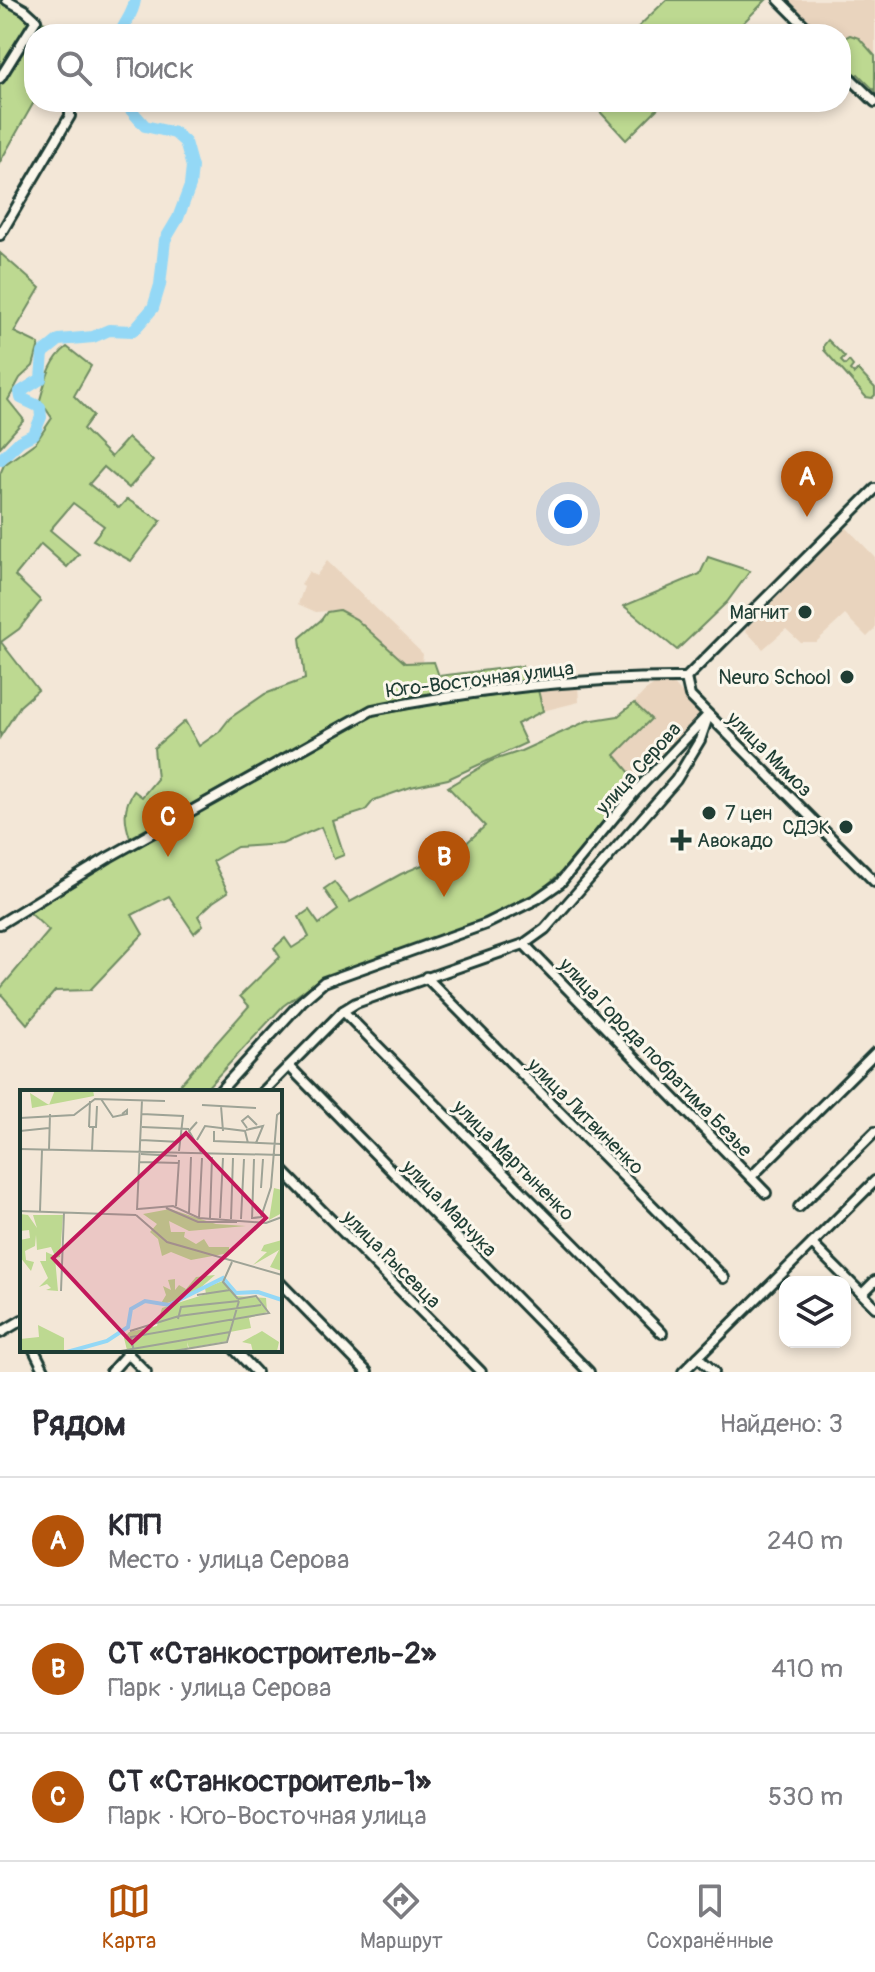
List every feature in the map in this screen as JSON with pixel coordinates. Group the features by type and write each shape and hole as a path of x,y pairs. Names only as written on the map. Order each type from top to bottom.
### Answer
{"street":[{"path":"7,0 25,10 36,20 34,24"},
{"path":"779,0 803,24"},
{"path":"0,78 24,39"},
{"path":"851,79 875,102"},
{"path":"0,235 70,112"},
{"path":"686,678 875,489"},
{"name":"Юго-Восточная улица","path":"0,924 109,857 372,710 414,701 549,685 642,677 686,678"},
{"name":"улица Мимоз","path":"686,678 690,696 875,882"},
{"name":"улица Серова","path":"265,1090 343,1011 356,1003 524,944 545,929 676,780 700,740 708,715"},
{"name":"улица Серова","path":"221,1090 302,1001 324,982 486,924 537,899 560,883 634,793 708,715"},
{"name":"улица Города побратима Безье","path":"524,944 766,1193"},
{"name":"улица Литвиненко","path":"426,977 724,1278"},
{"name":"улица Мартыненко","path":"343,1011 662,1333"},
{"path":"751,1177 875,1053"},
{"name":"улица Марчука","path":"289,1066 589,1372"},
{"path":"799,1207 875,1132"},
{"name":"улица Рысевца","path":"282,1170 481,1372"},
{"path":"683,1372 875,1181"},
{"path":"812,1244 875,1307"},
{"path":"862,1294 875,1281"},
{"path":"282,1285 367,1372"},
{"path":"0,1333 20,1321"},
{"path":"35,1352 45,1372"},
{"path":"111,1372 126,1352 146,1372"},
{"path":"237,1352 256,1372"},
{"path":"698,1357 714,1372"}],"shaded area":[{"path":"785,0 875,0 875,88 851,64 851,24 810,24"},
{"path":"846,527 875,557 875,629 867,637 845,615 816,642 800,642 786,629 763,649 745,630"},
{"path":"327,561 423,654 422,663 405,664 356,619 339,610 316,612 298,604 304,587 301,585 309,571 316,576"},
{"path":"663,679 671,681 701,715 635,779 615,755 651,720 634,703"},
{"path":"578,685 579,702 543,711 538,690"}],"green space":[{"path":"666,0 766,0 742,24 641,24"},
{"path":"0,1 47,24 24,24 24,112 28,112 0,162"},
{"path":"851,35 859,38 875,56 875,91 858,74 854,77 851,74"},
{"path":"600,112 654,112 626,140"},
{"path":"0,253 40,288 14,332 39,344 33,366 20,378 8,400 24,420 0,447"},
{"path":"828,340 845,357 841,361 845,365 849,361 853,366 850,370 854,374 858,370 875,388 872,398 866,397 824,350"},
{"path":"67,347 91,366 74,396 93,415 83,429 111,457 128,438 153,461 129,488 104,467 89,484 119,508 127,499 161,521 131,561 93,540 104,526 73,503 50,530 79,554 67,567 41,544 15,576 41,601 19,629 1,642 38,690 20,706 0,737 0,474 4,465 36,442 52,418 40,400 53,364"},
{"path":"708,557 750,571 727,602 677,650 624,606 700,574"},
{"path":"339,610 356,619 405,663 434,662 439,676 522,666 525,682 370,706 130,838 126,808 134,791 142,797 157,779 154,748 185,721 199,746 219,732 230,718 265,694 305,679 300,638 327,612"},
{"path":"538,690 543,711 517,724 526,743 448,779 411,787 374,800 365,811 333,821 344,855 334,859 321,827 282,844 237,847 213,861 228,892 198,916 203,925 194,933 169,896 132,915 143,934 90,990 55,991 27,1024 0,993 0,989 49,931 29,912 113,859 373,716 427,705"},
{"path":"634,703 651,719 615,755 635,779 618,805 541,891 489,918 317,981 283,1006 205,1090 175,1090 249,1006 240,996 280,957 274,948 285,938 292,948 309,937 299,917 309,910 319,924 338,910 324,889 334,882 350,902 401,874 460,849 485,826 448,787 491,761 587,721 618,716"}],"waterway":[{"path":"125,24 135,0"},
{"path":"0,460 20,441 34,434 41,417 40,407 21,398 20,392 41,379 43,353 59,340 93,337 109,330 133,331 153,308 160,285 165,240 178,218 190,186 192,167 185,142 175,133 145,126 133,112"}],"place":[{"name":"КПП","path":"807,517"},
{"name":"Магнит","path":"805,612"},
{"name":"Neuro School","path":"847,677"},
{"name":"7 цен","path":"709,813"},
{"name":"СДЭК","path":"846,827"},
{"name":"Авокадо","path":"681,840"},
{"name":"СТ «Станкостроитель-1»","path":"168,857"},
{"name":"СТ «Станкостроитель-2»","path":"444,897"}]}
